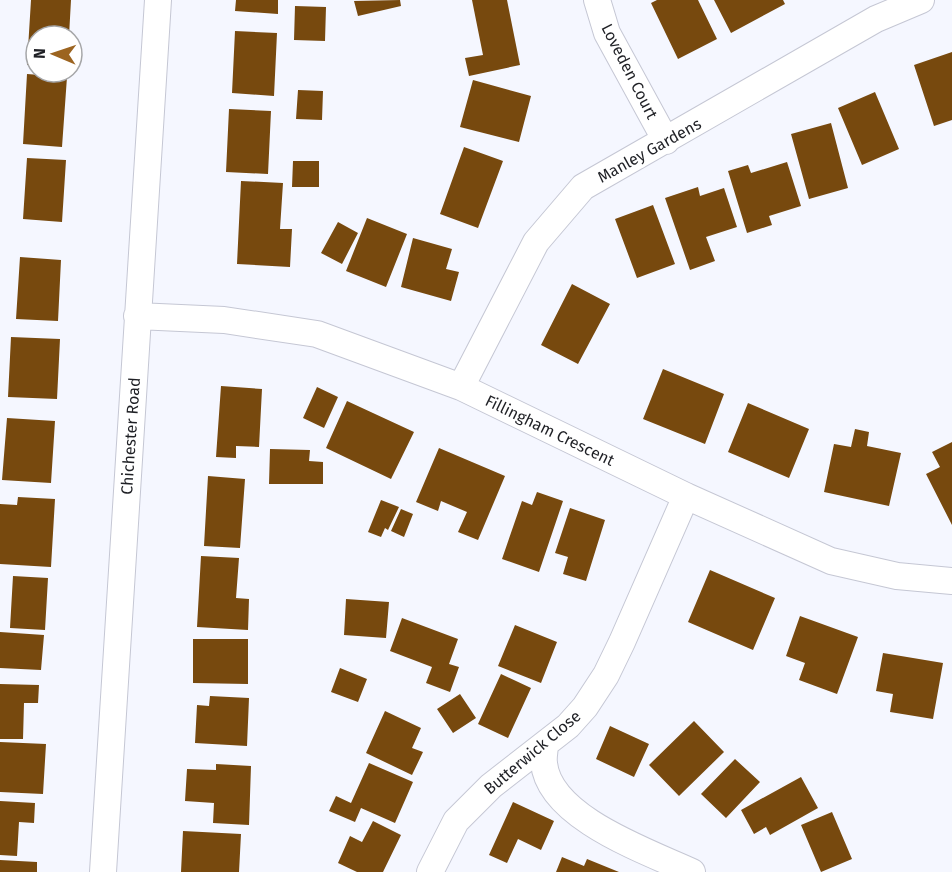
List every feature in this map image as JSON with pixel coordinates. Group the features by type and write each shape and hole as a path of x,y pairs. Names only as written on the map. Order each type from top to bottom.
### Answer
{"street":[{"name":"Chichester Road","path":"103,872 158,0"},
{"name":"Loveden Court","path":"597,0 607,33 666,141"},
{"name":"Manley Gardens","path":"461,387 536,242 583,187 876,19 921,0"},
{"name":"Fillingham Crescent","path":"137,316 224,320 317,334 461,387 686,496 831,561 897,576 952,581"},
{"name":"Butterwick Close","path":"430,872 456,821 491,786 568,726 585,707 606,675 686,496"},
{"path":"545,744 544,764 552,787 571,808 596,827 692,872"}],"building":[{"path":"31,0 71,0 70,24 30,24"},
{"path":"236,0 278,0 278,14 235,11"},
{"path":"400,0 401,6 358,16 354,1"},
{"path":"472,0 507,0 520,65 469,76 465,58 483,55"},
{"path":"657,0 698,0 717,39 678,59 651,3"},
{"path":"714,0 783,0 785,4 731,33"},
{"path":"295,6 326,7 325,41 294,40"},
{"path":"235,31 277,33 274,96 232,93"},
{"path":"952,52 952,120 934,126 914,65"},
{"path":"473,80 531,96 519,142 460,127"},
{"path":"26,84 66,84 62,147 23,144"},
{"path":"298,90 323,91 322,120 296,119"},
{"path":"875,92 899,149 862,165 838,108"},
{"path":"229,109 271,111 268,174 226,172"},
{"path":"831,123 848,188 809,199 791,134"},
{"path":"464,147 503,161 478,228 440,214"},
{"path":"27,158 66,160 62,222 23,219"},
{"path":"293,161 319,161 319,187 292,187"},
{"path":"787,162 801,206 769,216 772,225 747,233 728,171 748,165 751,173"},
{"path":"241,181 283,183 280,229 292,229 290,267 237,264"},
{"path":"698,187 700,196 724,188 737,227 706,237 715,261 690,270 665,198"},
{"path":"653,205 675,264 637,278 615,219"},
{"path":"367,218 407,234 386,287 346,271"},
{"path":"338,222 358,233 342,264 321,253"},
{"path":"413,238 452,249 446,269 459,272 451,301 401,287"},
{"path":"20,257 61,260 58,321 16,319"},
{"path":"572,284 610,304 578,364 541,345"},
{"path":"11,337 60,339 57,399 8,397"},
{"path":"663,369 724,394 705,444 643,419"},
{"path":"221,386 262,389 259,447 236,446 236,458 216,457"},
{"path":"317,387 338,397 324,428 303,418"},
{"path":"347,401 414,432 391,479 326,448"},
{"path":"748,403 809,429 789,478 728,452"},
{"path":"7,418 55,421 51,483 2,480"},
{"path":"855,429 869,432 867,446 901,453 889,506 824,492 834,444 851,447"},
{"path":"952,442 952,525 926,474 940,467 932,452"},
{"path":"439,448 505,476 478,540 458,532 467,512 441,501 438,511 416,502"},
{"path":"270,449 310,450 309,461 323,462 323,484 269,484"},
{"path":"208,476 245,479 240,548 204,546"},
{"path":"537,492 563,501 539,572 502,559 522,501 532,505"},
{"path":"18,497 55,499 51,567 0,564 0,504 17,505"},
{"path":"381,500 399,507 388,530 385,528 381,537 368,532"},
{"path":"570,508 605,520 586,581 563,574 568,557 555,553"},
{"path":"401,509 413,514 404,537 391,531"},
{"path":"201,556 239,558 236,598 249,599 248,630 197,627"},
{"path":"710,570 775,598 753,650 688,622"},
{"path":"13,576 48,578 45,630 10,628"},
{"path":"346,599 389,602 386,638 344,635"},
{"path":"800,616 858,637 837,694 799,680 805,663 786,656"},
{"path":"402,618 458,639 449,664 459,667 450,692 426,683 432,667 390,651"},
{"path":"515,625 557,642 541,683 498,666"},
{"path":"0,632 44,635 41,670 0,668"},
{"path":"193,639 248,639 248,684 193,683"},
{"path":"883,653 943,663 933,719 890,712 893,694 876,691"},
{"path":"340,668 367,679 358,702 331,692"},
{"path":"501,674 531,688 508,738 478,724"},
{"path":"0,684 39,685 38,703 24,703 23,739 0,739"},
{"path":"460,694 476,718 453,733 437,709"},
{"path":"210,696 249,698 247,746 195,743 197,705 209,706"},
{"path":"385,711 421,728 412,748 423,752 412,775 366,753"},
{"path":"694,721 724,752 679,796 649,765"},
{"path":"610,726 649,744 634,777 596,759"},
{"path":"0,742 46,744 43,794 0,792"},
{"path":"735,759 760,782 726,818 701,794"},
{"path":"369,763 413,782 395,823 361,808 355,822 329,811 336,796 351,803"},
{"path":"216,764 251,766 249,825 213,823 214,803 185,801 187,769 216,770"},
{"path":"801,777 818,808 770,835 766,827 754,834 741,810"},
{"path":"0,801 35,803 34,823 19,822 17,856 0,855"},
{"path":"513,802 554,821 541,850 518,839 507,863 489,855"},
{"path":"832,812 852,859 821,872 801,825"},
{"path":"373,821 401,835 383,872 357,872 338,863 350,836 362,842"},
{"path":"183,831 241,834 239,872 181,872"},
{"path":"562,857 584,866 587,859 619,872 556,872"},
{"path":"0,860 37,862 37,872 0,872"}]}
